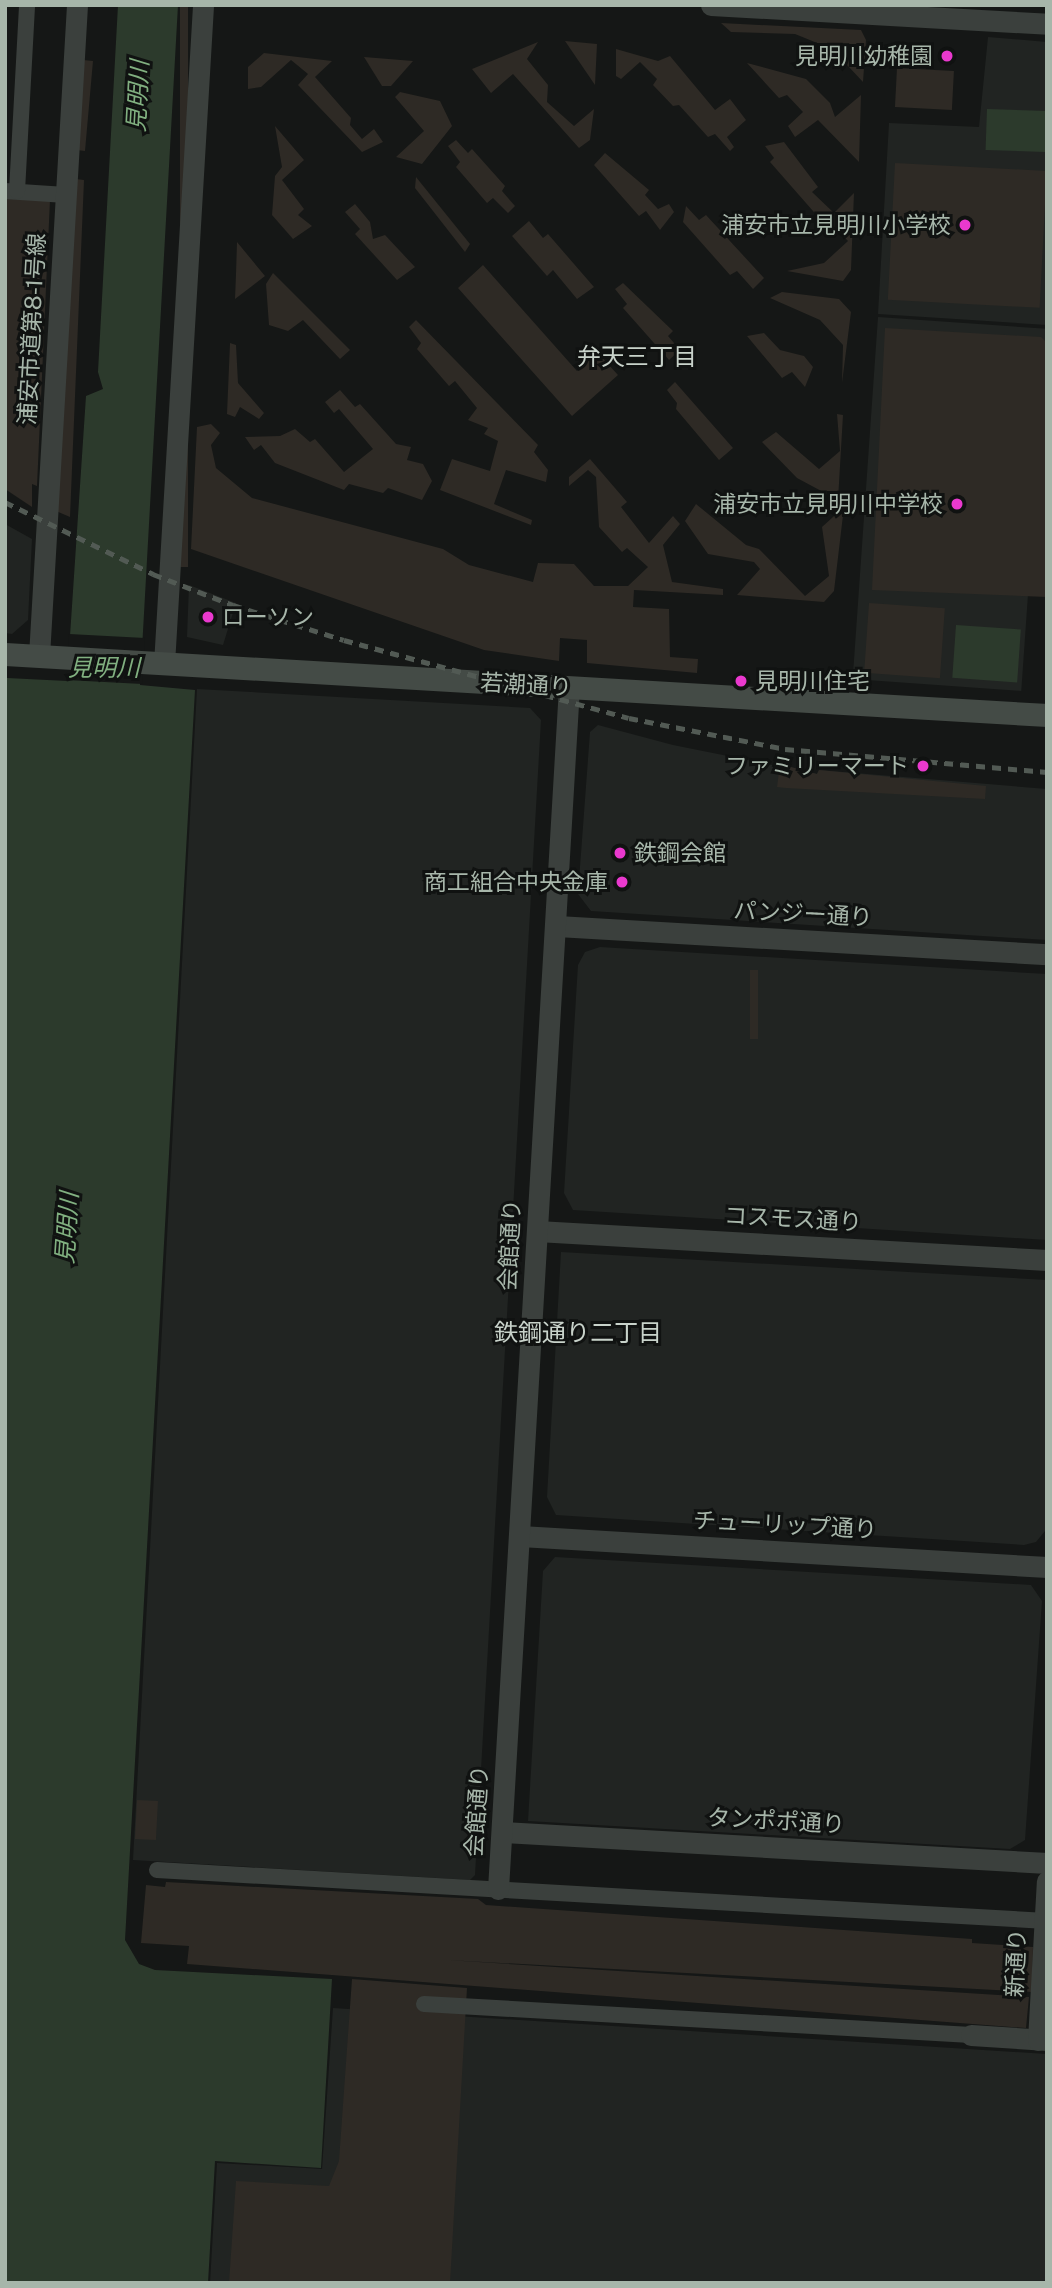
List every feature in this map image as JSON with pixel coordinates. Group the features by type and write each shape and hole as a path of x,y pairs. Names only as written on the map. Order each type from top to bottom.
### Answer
{"main road":[{"name":"若潮通り","path":"5,654 1047,715"}],"street":[{"path":"27,5 11,191 66,195"},
{"name":"浦安市道第8-1号線","path":"39,656 77,5"},
{"path":"155,663 203,5"},
{"path":"711,5 949,12 1047,24"},
{"name":"会館通り","path":"498,1889 569,688"},
{"name":"パンジー通り","path":"557,926 1047,954"},
{"name":"コスモス通り","path":"537,1231 1047,1260"},
{"name":"チューリップ通り","path":"520,1536 1047,1567"},
{"name":"タンポポ通り","path":"503,1832 1047,1863"},
{"path":"157,1870 1046,1921"},
{"name":"新通り","path":"1042,2040 1047,1881"},
{"path":"424,2004 1042,2040"}],"shaded area":[{"path":"180,5 188,5 188,567 180,567"},
{"path":"721,23 861,30 866,40 863,82 832,49 795,34 731,32"},
{"name":"浦安市立見明川小学校","path":"988,37 1047,42 1047,325 878,314 889,123 979,127"},
{"path":"565,41 597,44 595,85"},
{"path":"538,42 527,59 548,85 547,102 574,126 594,109 590,140 579,148 513,74 491,93 472,69"},
{"path":"616,49 658,61 670,56 715,110 730,99 746,120 727,137 734,147 730,151 715,134 708,137 679,105 673,106 653,85 657,79 640,62 621,79 616,76"},
{"path":"264,53 332,61 315,77 351,118 350,125 362,139 374,129 383,142 362,152 298,85 308,74 291,60 261,87 248,89 248,67"},
{"path":"364,57 413,61 391,86 382,86"},
{"path":"83,60 93,61 85,151 77,150"},
{"path":"747,63 806,79 830,103 835,117 861,95 859,162 818,120 795,137 788,126 803,112 787,95 779,98"},
{"path":"897,68 954,71 952,110 895,107"},
{"path":"400,92 440,101 452,126 422,164 396,157 424,131 395,97"},
{"path":"275,126 304,160 282,180 304,209 298,215 312,226 293,239 272,215 275,176 282,167"},
{"path":"456,140 468,153 472,149 505,186 502,191 515,206 508,213 493,198 487,203 456,167 460,162 448,146"},
{"path":"784,142 818,187 812,192 834,213 854,193 851,270 843,281 787,271 824,263 848,241 832,224 827,227 770,162 774,158 765,146"},
{"path":"605,153 649,190 645,195 658,209 669,204 674,212 660,230 646,211 639,216 594,165"},
{"path":"895,163 1047,171 1040,308 888,300"},
{"path":"416,177 470,244 465,252 415,188"},
{"path":"76,179 84,180 70,517 56,511"},
{"path":"5,197 50,200 37,486 32,484 32,507 5,489"},
{"path":"355,204 370,222 373,239 385,235 415,267 397,280 355,234 360,229 345,212"},
{"path":"686,206 699,220 706,215 764,278 753,289 737,271 730,275 683,222"},
{"path":"529,221 543,238 548,234 594,287 577,299 553,270 547,276 512,236"},
{"path":"237,242 265,276 235,299 236,274"},
{"path":"483,265 577,371 598,353 618,375 572,416 458,288"},
{"path":"273,273 350,350 340,359 303,320 288,331 269,325 266,284"},
{"path":"623,283 673,331 668,336 680,350 669,360 623,308 627,304 615,289"},
{"path":"782,292 839,299 851,312 842,383 843,345 820,320 770,298"},
{"name":"浦安市立見明川中学校","path":"878,317 1047,329 1021,691 853,679"},
{"path":"416,320 538,445 534,452 548,470 546,482 506,470 494,504 532,520 531,525 440,490 452,459 490,471 498,441 484,434 488,428 468,420 477,408 455,381 449,386 417,349 421,343 409,327"},
{"name":"浦安市立見明川中学校","path":"885,328 1041,337 1047,343 1047,597 872,590"},
{"path":"764,333 780,350 804,356 813,367 805,387 792,372 782,378 747,336"},
{"path":"230,343 236,345 238,383 264,413 259,419 240,407 235,417 227,414"},
{"path":"675,382 733,448 719,460 676,409 677,403 667,390"},
{"path":"340,390 355,407 360,404 396,444 411,447 407,460 423,464 432,481 422,500 388,488 383,493 349,484 344,490 275,463 261,445 254,450 245,437 280,436 295,429 310,442 315,439 344,472 373,449 339,409 334,413 325,402"},
{"path":"837,414 843,415 838,500 797,478 762,442 776,432 819,469 840,451"},
{"path":"211,424 220,433 211,445 216,468 252,498 443,549 469,565 533,582 538,563 574,564 594,586 628,586 648,567 627,548 622,552 599,527 596,477 588,470 569,486 569,477 590,459 627,502 621,507 649,543 673,516 680,524 663,545 672,582 723,589 723,595 634,590 633,607 669,609 670,657 698,659 697,673 587,663 587,640 560,638 559,661 484,650 191,549 197,427"},
{"path":"696,504 746,545 759,549 805,596 829,576 822,527 844,507 834,591 824,602 737,595 760,569 754,562 708,554 685,521"},
{"path":"5,524 32,539 28,620 12,634 5,633"},
{"path":"189,585 236,603 223,645 187,637"},
{"path":"869,603 945,608 940,678 864,673"},
{"path":"197,689 530,708 541,720 475,1875 470,1880 133,1860"},
{"path":"598,725 673,745 817,774 819,770 1047,789 1047,940 591,911 578,894 590,732"},
{"path":"780,764 817,774 819,770 986,786 985,799 777,787"},
{"path":"600,947 1047,974 1047,1240 573,1210 564,1193 578,965 585,952"},
{"path":"750,970 758,970 758,1039 750,1039"},
{"path":"561,1252 1047,1280 1045,1531 1036,1542 1024,1545 556,1515 547,1497"},
{"path":"555,1557 1031,1585 1042,1601 1025,1840 1010,1849 528,1821 543,1571"},
{"path":"137,1800 158,1801 156,1840 135,1839"},
{"path":"166,1882 478,1899 486,1905 972,1939 972,1943 1033,1947 1032,1992 447,1960 1029,1997 1026,2028 187,1964 189,1946 141,1943 146,1885 165,1887"},
{"path":"352,1979 467,1988 450,2283 229,2283 236,2181 329,2186 339,2161"},
{"path":"333,2008 1047,2054 1047,2283 210,2283 217,2163 322,2169"}],"water":[{"name":"見明川","path":"118,5 178,5 140,685 195,690 125,1940 139,1964 155,1970 332,1979 321,2168 215,2161 208,2283 5,2283 5,703 7,678 67,681 86,396 103,389 98,372"},
{"path":"987,109 1047,111 1046,152 986,150"},
{"path":"956,625 1021,630 1017,682 952,678"}],"pier":[{"path":"69,634 145,638 142,684 67,680"}],"railway":[{"path":"5,502 153,574 233,605 344,640 629,718 785,749 1047,772"}],"place":[{"name":"見明川幼稚園","path":"947,56"},
{"name":"浦安市立見明川小学校","path":"965,225"},
{"name":"浦安市立見明川中学校","path":"957,504"},
{"name":"ローソン","path":"208,617"},
{"name":"見明川住宅","path":"741,681"},
{"name":"ファミリーマート","path":"923,766"},
{"name":"鉄鋼会館","path":"620,853"},
{"name":"商工組合中央金庫","path":"622,882"}],"district":[{"name":"弁天三丁目","path":"637,357"},
{"name":"鉄鋼通り二丁目","path":"578,1333"}]}
